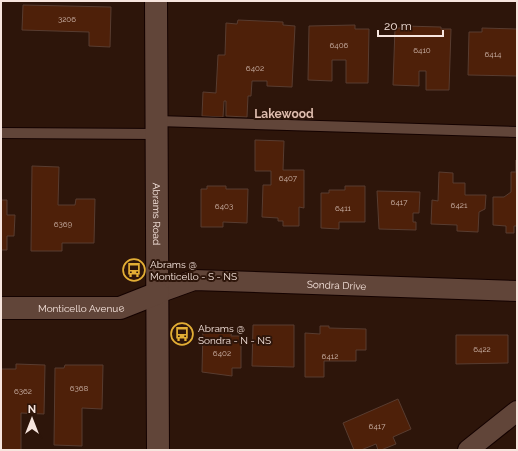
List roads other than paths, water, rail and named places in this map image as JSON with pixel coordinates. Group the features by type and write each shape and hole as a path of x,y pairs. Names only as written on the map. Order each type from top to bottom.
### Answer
{"main road":[{"name":"Abrams Road","path":"156,1 158,450"},
{"name":"Monticello Avenue","path":"1,308 120,308 158,293"}],"street":[{"name":"Sondra Drive","path":"158,293 194,280 517,291"},
{"path":"468,450 517,411"}],"lane":[{"path":"1,133 157,127 517,132"}],"place":[{"name":"Abrams @ Monticello - S - NS","path":"134,270"},
{"name":"Abrams @ Sondra - N - NS","path":"182,334"}],"district":[{"name":"Lakewood","path":"284,114"}]}
